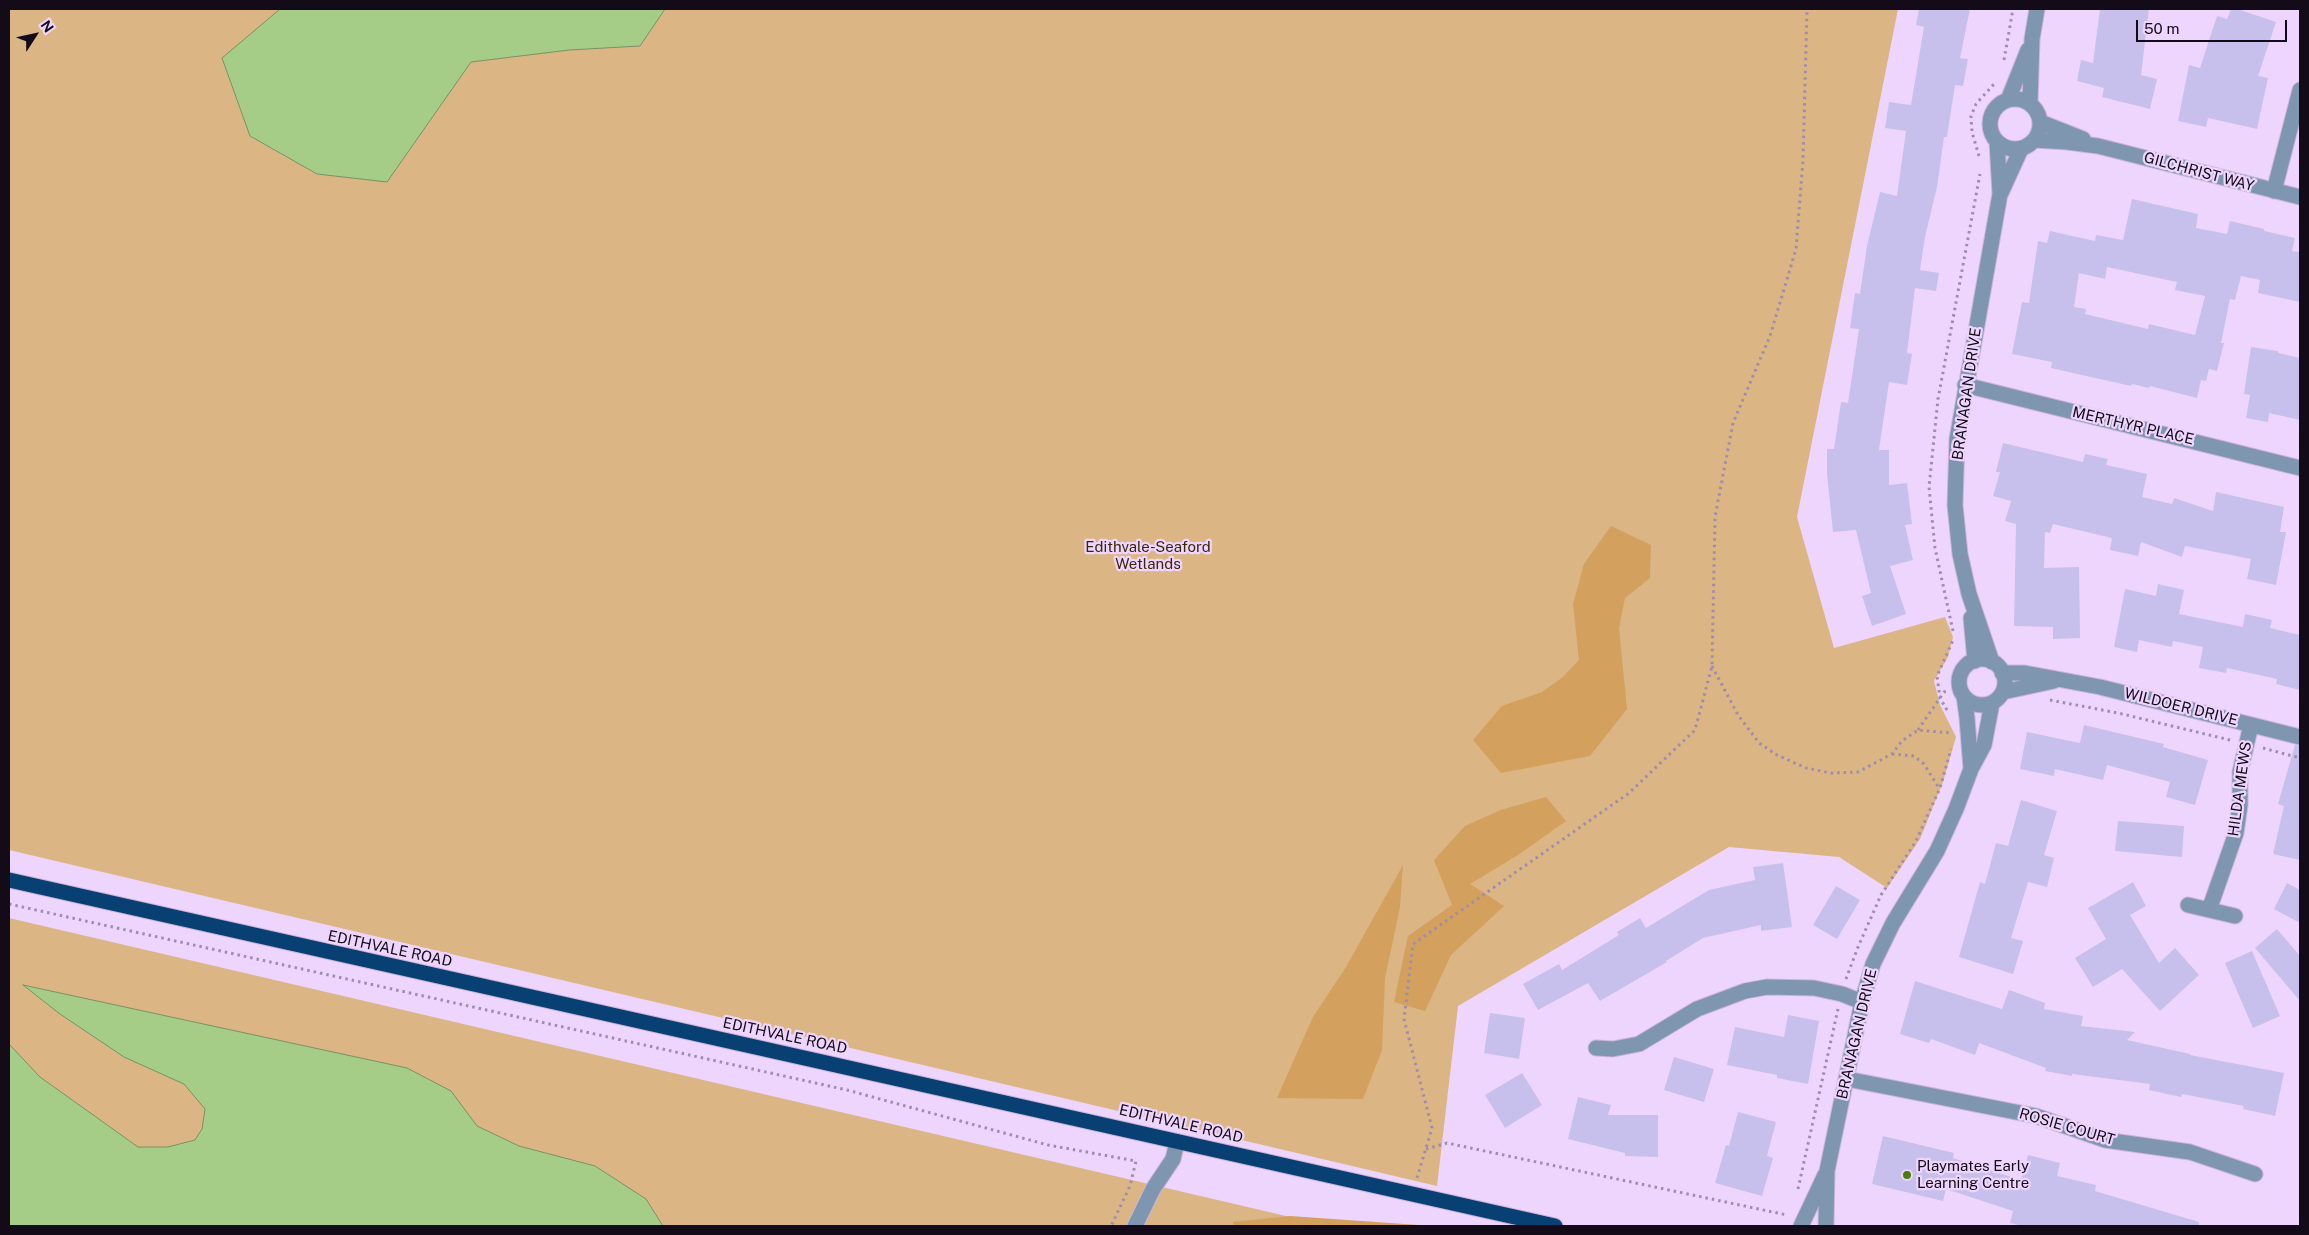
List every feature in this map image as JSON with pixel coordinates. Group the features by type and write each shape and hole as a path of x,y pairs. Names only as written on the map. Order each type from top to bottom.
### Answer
{"highway":[{"name":"EDITHVALE ROAD","path":"9,880 1555,1226"}],"street":[{"path":"2030,103 2032,39 2037,9"},
{"path":"2008,100 2032,39"},
{"path":"2274,192 2300,90"},
{"path":"2008,100 2023,100 2030,103 2039,115 2040,129 2034,140 2021,149 2004,147 1992,135 1990,118 2000,103 2008,100"},
{"name":"GILCHRIST WAY","path":"2040,122 2098,146"},
{"name":"GILCHRIST WAY","path":"2034,140 2098,146 2274,192 2300,197"},
{"name":"BRANAGAN DRIVE","path":"1975,661 1969,594 1960,554 1955,505 1957,439 2000,194 1997,142"},
{"name":"BRANAGAN DRIVE","path":"2000,194 2021,149"},
{"name":"MERTHYR PLACE","path":"1965,385 2300,468"},
{"name":"BRANAGAN DRIVE","path":"1969,594 1997,667"},
{"path":"1986,660 1997,667 2004,679 2002,692 1992,703 1976,705 1962,693 1960,675 1968,664 1975,661 1986,660"},
{"name":"WILDOER DRIVE","path":"1997,667 2100,686 2300,737"},
{"name":"WILDOER DRIVE","path":"2002,692 2060,680"},
{"name":"BRANAGAN DRIVE","path":"1962,693 1968,718 1971,769"},
{"name":"BRANAGAN DRIVE","path":"1826,1226 1827,1172 1862,1002 1873,964 1913,886 1937,852 1971,769 1984,744 1992,703"},
{"name":"HILDA MEWS","path":"2209,910 2236,833 2240,805 2240,772 2251,725"},
{"path":"2188,905 2235,916"},
{"path":"1596,1048 1613,1050 1639,1044 1697,1009 1746,991 1767,987 1814,988 1842,994 1862,1002"},
{"name":"ROSIE COURT","path":"1847,1079 2036,1116 2105,1140 2190,1152 2255,1174"},
{"path":"1136,1226 1154,1189 1173,1159 1177,1142"},
{"name":"BRANAGAN DRIVE","path":"1802,1223 1827,1172"}],"path":[{"path":"1412,1195 1432,1128 1404,1019 1413,944 1629,793 1695,730 1712,666 1715,517 1733,422 1770,336 1796,249 1803,160 1807,9"},
{"path":"1712,666 1738,715 1759,743 1777,755 1806,768 1831,773 1858,772 1892,754 1902,741 1918,730 1944,692 1962,693"},
{"path":"2049,700 2118,713 2231,740 2234,738"},
{"path":"1918,730 1956,733"},
{"path":"2258,745 2300,758"},
{"path":"1846,981 1858,946 1881,895 1916,841 1940,788 1924,764 1914,756 1892,754"},
{"path":"9,904 837,1088 1048,1145 1136,1161 1130,1186 1111,1226"},
{"path":"1796,1197 1839,1006"},
{"path":"1426,1150 1447,1143 1802,1223"}],"green space":[{"name":"Edithvale-Seaford Wetlands","path":"9,9 1898,9 1797,517 1834,648 1945,617 1953,637 1948,657 1934,681 1940,705 1956,737 1943,782 1920,839 1887,888 1839,857 1729,847 1458,1006 1437,1186 9,850"},
{"path":"9,918 1329,1226 9,1226"}],"shaded area":[{"path":"280,9 665,9 640,46 569,50 471,62 387,182 317,174 250,136 222,58"},
{"path":"1611,526 1651,545 1650,578 1625,598 1619,628 1627,709 1590,756 1501,773 1473,740 1502,706 1542,692 1563,677 1579,660 1573,604 1584,564"},
{"path":"1546,797 1566,821 1518,855 1470,884 1504,906 1451,955 1425,1011 1394,1002 1408,936 1452,905 1434,860 1465,826 1501,810"},
{"path":"1403,865 1400,907 1385,978 1382,1050 1363,1099 1277,1098 1313,1017 1346,967"},
{"path":"23,985 407,1068 451,1091 477,1126 519,1146 595,1166 646,1199 663,1226 9,1226 9,1044 40,1077 138,1147 168,1147 195,1140 202,1129 205,1109 184,1084 124,1057 60,1014"},
{"path":"1290,1216 1433,1226 1234,1226 1233,1222"}],"building":[{"path":"1919,9 1970,9 1960,58 1968,59 1963,86 1955,85 1947,137 1944,137 1937,187 1925,237 1920,270 1939,273 1936,291 1915,288 1907,353 1912,354 1907,385 1889,382 1879,450 1889,450 1889,485 1907,483 1912,524 1905,525 1913,560 1890,566 1906,614 1872,626 1862,596 1871,593 1856,530 1833,532 1827,474 1827,449 1834,449 1841,402 1848,403 1859,329 1850,328 1855,293 1860,294 1867,246 1880,192 1897,196 1906,131 1885,128 1889,102 1911,105 1924,27 1916,25"},
{"path":"2100,9 2149,9 2141,75 2157,79 2150,109 2102,97 2104,88 2077,81 2081,60 2093,63"},
{"path":"2231,9 2237,9 2276,22 2258,76 2268,78 2257,129 2208,118 2206,127 2178,121 2189,65 2200,68 2217,16 2227,19"},
{"path":"2132,199 2198,214 2196,228 2227,234 2230,221 2295,238 2292,251 2300,252 2300,302 2258,293 2260,280 2241,276 2235,300 2230,299 2221,343 2224,343 2217,371 2209,369 2206,381 2201,380 2197,398 2150,386 2149,388 2132,384 2131,386 2051,368 2052,362 2012,354 2022,302 2029,303 2038,241 2047,243 2050,231 2095,241 2096,235 2123,240","holes":["2107,267 2177,282 2175,290 2205,296 2195,335 2149,324 2148,329 2085,314 2086,309 2074,307 2079,273 2105,279"]},
{"path":"2251,347 2278,351 2278,353 2300,358 2300,420 2269,413 2268,422 2246,418 2250,395 2244,394"},
{"path":"2003,443 2083,462 2085,454 2108,459 2106,465 2147,474 2142,497 2172,504 2174,498 2213,511 2216,492 2284,507 2280,532 2286,532 2276,585 2247,579 2251,559 2185,546 2182,557 2141,542 2138,556 2110,550 2112,538 2053,524 2050,533 2045,532 2044,568 2079,567 2080,638 2053,639 2053,627 2014,626 2016,524 2005,521 2011,501 1993,496 2000,472 1996,472"},
{"path":"2158,584 2184,590 2179,614 2243,627 2245,614 2272,620 2270,628 2300,635 2300,690 2276,684 2277,679 2227,668 2226,673 2199,668 2203,647 2173,641 2172,647 2139,640 2137,652 2114,647 2125,589 2156,596"},
{"path":"2084,725 2164,744 2163,747 2208,760 2195,805 2166,797 2170,782 2107,765 2103,780 2055,769 2054,776 2020,769 2027,732 2080,743"},
{"path":"2295,745 2300,746 2300,860 2273,854 2284,806 2278,804"},
{"path":"2021,800 2057,811 2044,855 2054,858 2047,887 2028,882 2011,938 2023,941 2013,974 1959,957 1980,882 1985,884 1996,843 2008,846"},
{"path":"2118,821 2184,826 2182,857 2115,851"},
{"path":"1783,863 1792,927 1761,931 1761,925 1703,938 1667,962 1600,1001 1588,983 1538,1010 1523,984 1559,964 1562,970 1619,935 1617,932 1640,918 1646,928 1709,890 1755,880 1753,867"},
{"path":"2133,882 2146,906 2130,915 2159,963 2175,948 2199,975 2160,1011 2122,969 2093,987 2075,958 2106,939 2088,908"},
{"path":"2287,883 2300,890 2300,923 2274,909"},
{"path":"1836,886 1860,900 1837,939 1813,925"},
{"path":"2277,929 2300,956 2300,1001 2255,948"},
{"path":"2252,951 2280,1016 2253,1028 2225,963"},
{"path":"1915,981 2002,1009 2009,990 2045,1003 2044,1009 2083,1016 2081,1026 2135,1032 2127,1040 2190,1055 2284,1073 2275,1116 2243,1109 2244,1106 2182,1094 2181,1097 2149,1090 2150,1084 2072,1074 2072,1076 2045,1071 2046,1068 1979,1043 1975,1055 1931,1039 1929,1043 1900,1034"},
{"path":"1490,1013 1525,1018 1519,1059 1484,1053"},
{"path":"1788,1015 1819,1021 1808,1084 1777,1078 1777,1075 1727,1065 1735,1027 1784,1037"},
{"path":"1674,1057 1714,1069 1704,1102 1664,1090"},
{"path":"1522,1073 1542,1105 1505,1128 1485,1095"},
{"path":"1578,1097 1611,1105 1608,1115 1658,1115 1658,1157 1625,1156 1625,1153 1568,1139"},
{"path":"1738,1112 1776,1122 1767,1156 1773,1158 1762,1196 1715,1183 1726,1145 1729,1146"},
{"path":"1883,1136 1954,1153 1953,1158 2021,1180 2028,1155 2060,1163 2057,1176 2096,1185 2095,1191 2199,1222 2199,1226 2022,1226 2010,1223 2013,1211 1946,1189 1943,1201 1872,1184"}],"place":[{"name":"Playmates Early Learning Centre","path":"1907,1175"}]}
